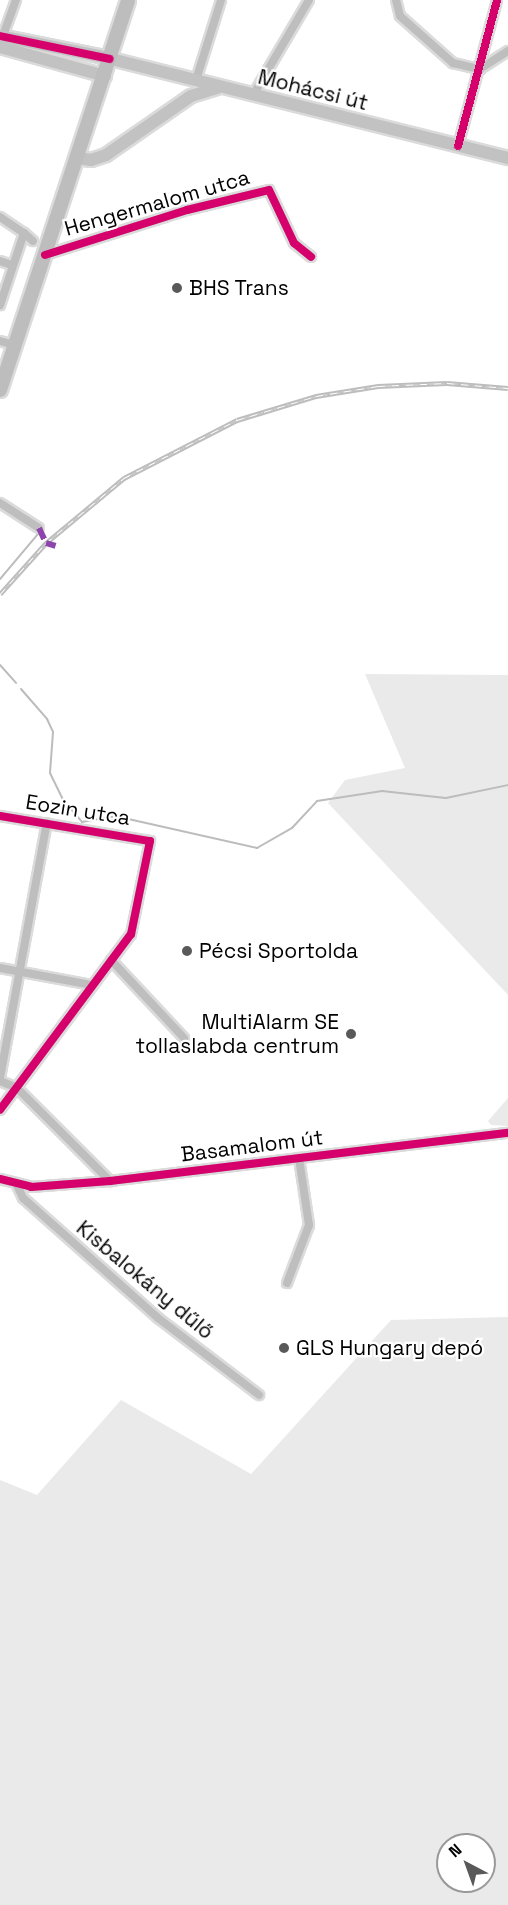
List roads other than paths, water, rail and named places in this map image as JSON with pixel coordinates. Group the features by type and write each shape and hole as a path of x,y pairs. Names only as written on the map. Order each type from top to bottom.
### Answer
{"main road":[{"path":"0,390 105,76 128,0"},
{"name":"Mohácsi út","path":"1,41 110,59 508,158"},
{"path":"1,41 105,76"},
{"path":"180,103 186,89 183,77"},
{"path":"78,158 91,160 106,155 180,103 221,87"}],"street":[{"path":"1,41 16,0"},
{"path":"196,80 221,0"},
{"path":"253,95 309,0"},
{"path":"396,0 400,16 453,63 480,69 508,51"},
{"path":"459,146 497,0"},
{"name":"Hengermalom utca","path":"45,255 187,210 269,190 294,243 311,257"},
{"path":"0,217 33,241"},
{"path":"0,305 11,265 24,233"},
{"path":"0,261 11,265"},
{"path":"0,340 14,345"},
{"path":"0,503 39,528"},
{"name":"Eozin utca","path":"0,816 150,841 135,922 111,960"},
{"path":"47,823 17,971 0,1080 17,1088 110,1181"},
{"path":"0,1110 111,960 184,1038"},
{"path":"0,968 92,985"},
{"name":"Basamalom út","path":"0,1179 31,1187 110,1181 508,1133"},
{"path":"287,1283 309,1225 299,1158"},
{"name":"Kisbalokány dűlő","path":"16,1184 23,1198 158,1318 259,1395"}],"waterway":[{"path":"0,579 38,534"},
{"path":"0,665 16,683"},
{"path":"21,689 47,719 53,732 50,773 63,800 82,822 115,816 257,848 292,828 317,801 382,791 446,798 508,785"}],"railway":[{"path":"0,594 46,543 124,478 237,420 316,396 378,386 447,383 508,388"}],"place":[{"name":"BHS Trans","path":"177,288"},
{"name":"Pécsi Sportolda","path":"187,951"},
{"name":"MultiAlarm SE tollaslabda centrum","path":"351,1034"},
{"name":"GLS Hungary depó","path":"284,1348"}]}
